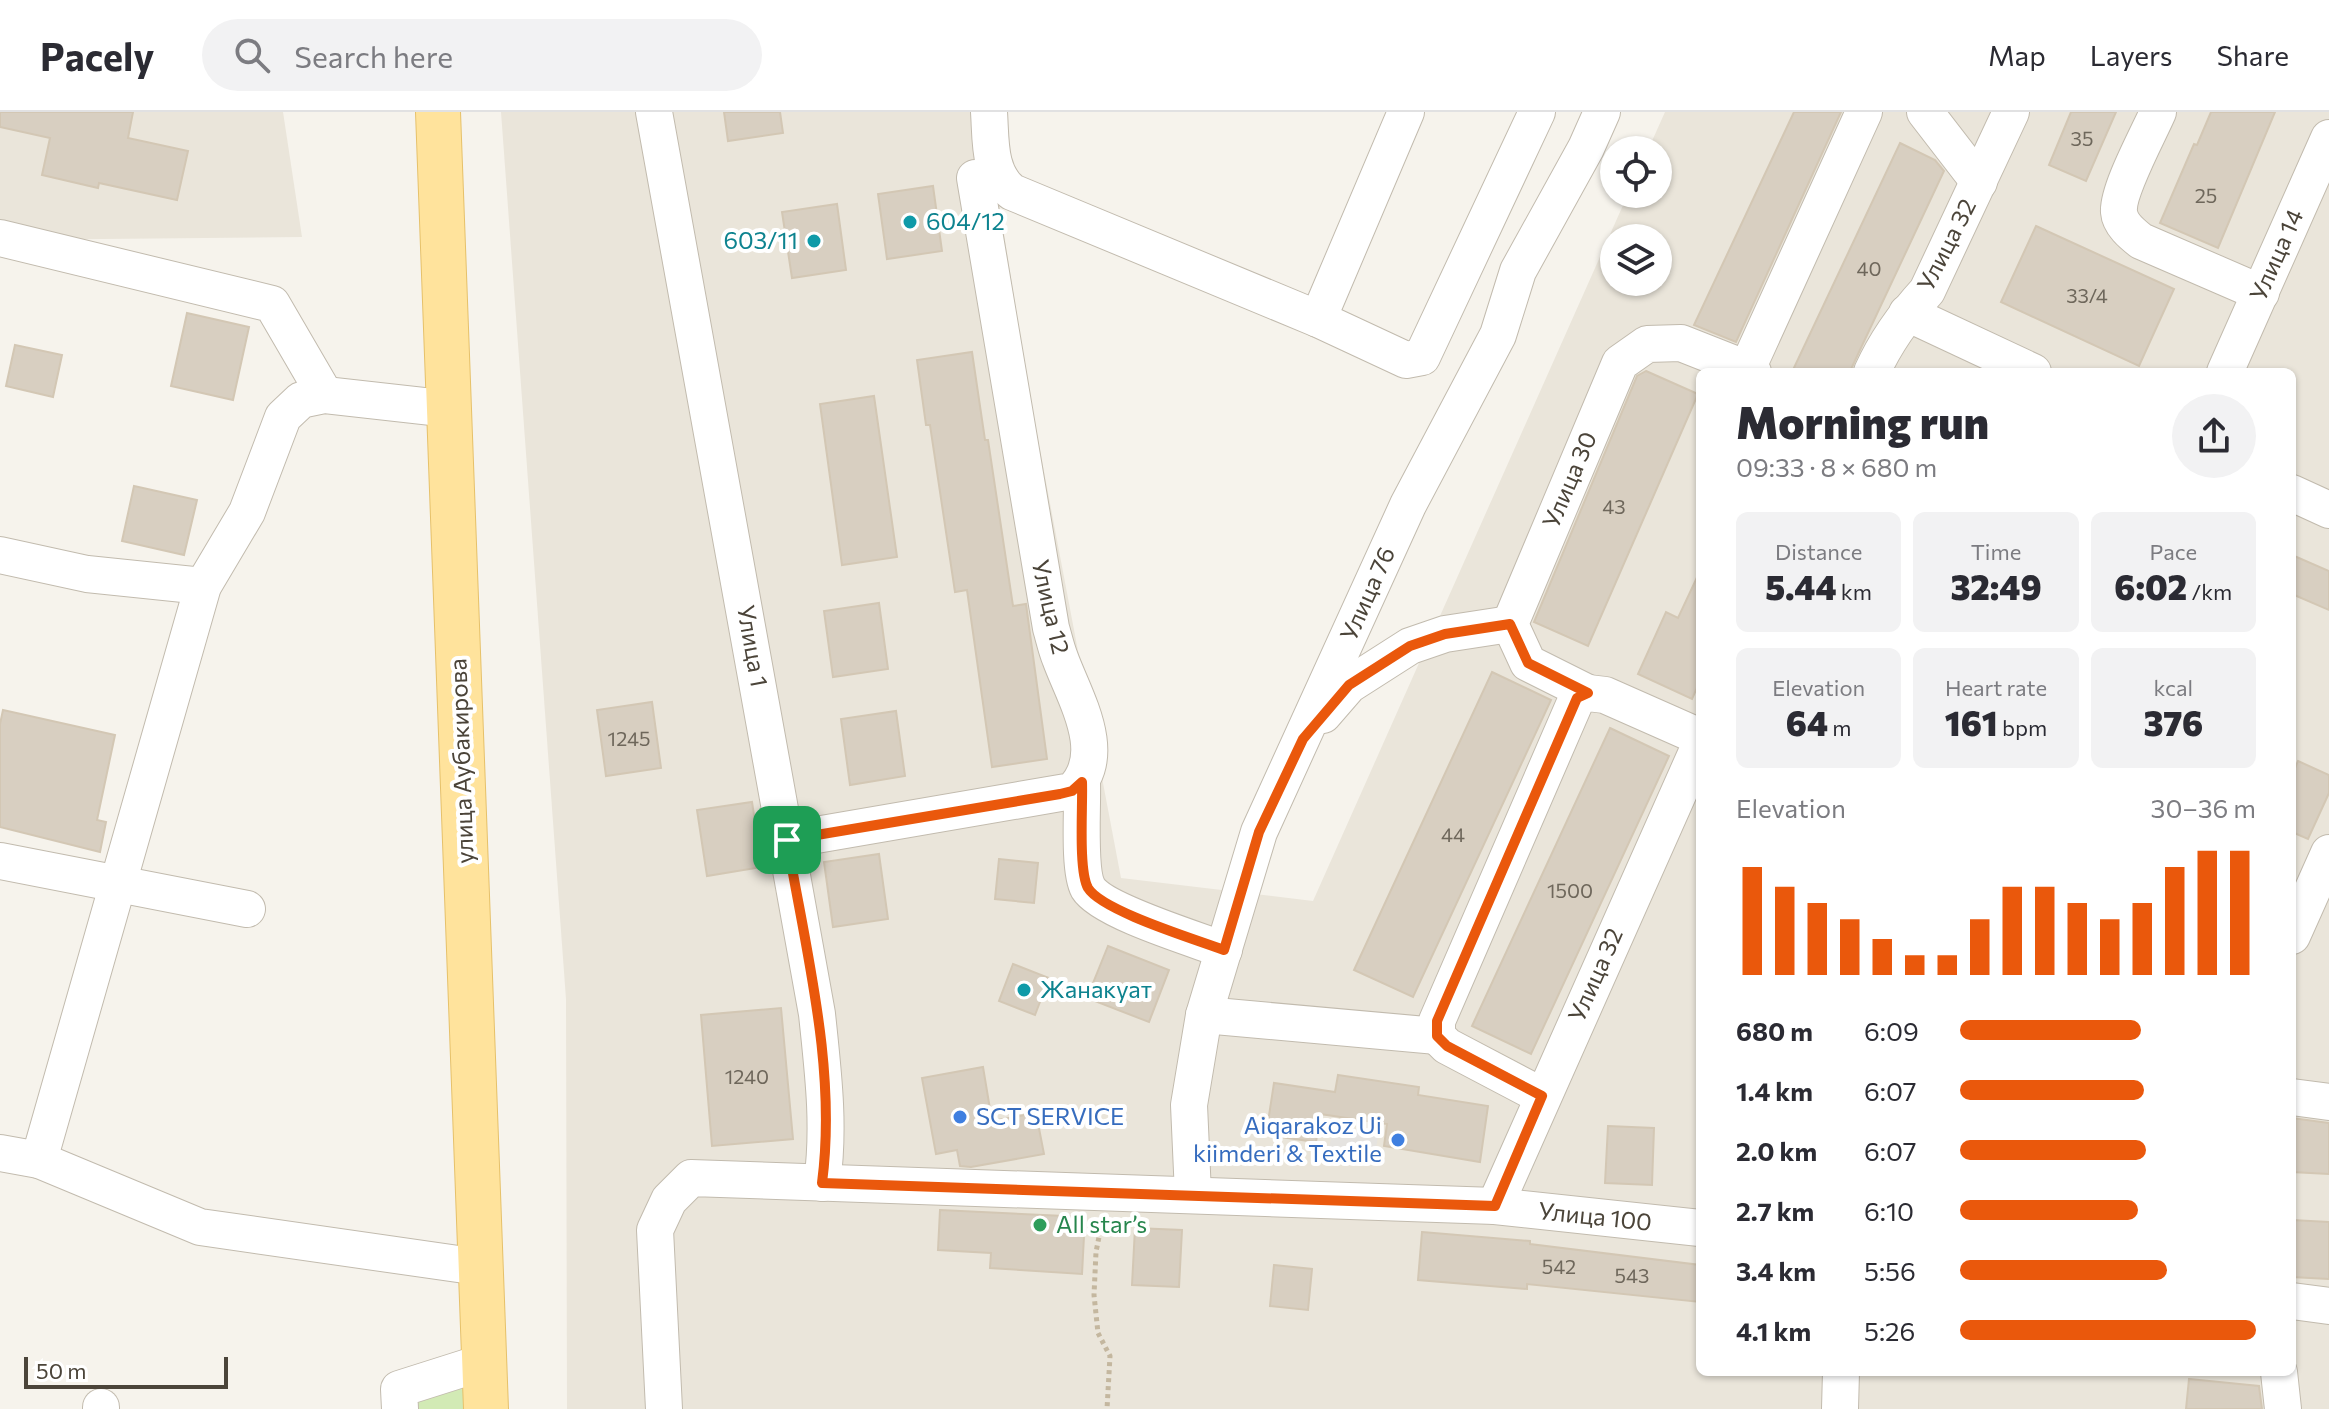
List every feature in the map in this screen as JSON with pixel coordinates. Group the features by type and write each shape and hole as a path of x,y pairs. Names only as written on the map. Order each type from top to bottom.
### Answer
{"main road":[{"name":"улица Аубакирова","path":"438,112 486,1409"}],"street":[{"name":"Улица 1","path":"654,112 817,1014 827,1103 827,1146 822,1183"},
{"path":"989,112 993,165 1002,184 1012,192 1318,319 1406,360 1422,357 1537,112"},
{"path":"1318,319 1406,112"},
{"name":"Улица 76","path":"1193,1194 1189,1105 1204,1015 1259,832 1408,505 1498,335 1518,271 1586,148 1602,112"},
{"path":"1751,368 1864,112"},
{"path":"1925,112 1979,182"},
{"name":"Улица 32","path":"1874,368 1884,345 1927,291 2011,112"},
{"path":"2158,112 2122,195 2119,213 2128,231 2141,241 2261,293"},
{"name":"Улица 14","path":"2227,368 2329,138"},
{"name":"Улица 12","path":"975,178 1051,628 1084,713 1087,765 1082,782 1084,869 1088,888 1107,905 1224,950"},
{"path":"0,238 272,304 325,395"},
{"path":"1907,313 2024,368"},
{"name":"Улица 30","path":"1510,624 1620,363 1647,344 1681,343 1745,368"},
{"path":"39,1160 203,586 247,512 283,417 301,400 325,395 450,409"},
{"path":"2296,495 2329,510"},
{"path":"0,555 87,574 203,586"},
{"path":"1303,739 1349,685 1410,646 1445,634 1510,624 1528,663 1588,693 1605,695 1696,735"},
{"path":"1437,1036 1437,1021 1577,698 1588,693"},
{"name":"Улица 32","path":"1495,1206 1696,754"},
{"path":"787,840 1060,794 1072,791 1082,782"},
{"path":"2296,931 2320,898 2329,853"},
{"path":"0,861 247,909"},
{"path":"1204,1015 1437,1036 1447,1046 1542,1096"},
{"path":"2296,1098 2329,1102"},
{"path":"0,1153 39,1160 200,1227 479,1267"},
{"name":"Улица 100","path":"664,1409 655,1230 669,1200 691,1178 1495,1206 1696,1228"},
{"path":"2296,1302 2329,1306"},
{"path":"400,1409 399,1389 484,1362"},
{"path":"1840,1409 1841,1376"},
{"path":"2279,1376 2283,1409"}],"path":[{"path":"1107,1409 1110,1356 1098,1333 1094,1295 1096,1252 1103,1214 1113,1192"}],"shaded area":[{"path":"0,112 283,112 302,237 0,240"},
{"path":"501,112 985,112 1028,387 1121,878 1313,901 1600,257 1600,296 1672,296 1672,224 1615,224 1622,208 1672,208 1672,136 1654,136 1665,112 2329,112 2329,1409 567,1409 566,999"},
{"path":"1332,1129 1378,1135 1374,1165 1328,1159"}],"green space":[{"path":"467,1388 468,1409 412,1409 413,1395"}],"building":[{"path":"0,112 133,112 128,138 188,151 177,200 99,183 98,188 42,175 50,138 0,127"},
{"path":"724,112 780,112 783,133 728,141"},
{"path":"1794,112 1841,112 1736,342 1694,325"},
{"path":"2071,112 2116,112 2086,181 2049,165"},
{"path":"2211,112 2275,112 2218,248 2160,223"},
{"path":"1900,143 1935,160 1944,171 1852,368 1794,368"},
{"name":"604/12","path":"933,186 942,251 887,259 878,194"},
{"name":"603/11","path":"837,204 846,270 792,278 782,212"},
{"path":"2036,226 2174,289 2139,366 2001,302"},
{"path":"187,313 249,327 233,400 171,386"},
{"path":"15,345 62,355 53,397 6,386"},
{"path":"972,352 1013,606 1026,604 1047,759 992,767 967,590 955,592 917,360"},
{"path":"1646,371 1696,393 1696,399 1588,646 1534,622 1637,376"},
{"path":"874,396 897,557 842,565 820,404"},
{"path":"134,486 197,500 184,555 122,541"},
{"path":"2296,557 2329,571 2329,610 2296,596"},
{"path":"1696,580 1696,690 1692,699 1638,674 1666,612 1678,618"},
{"path":"879,603 888,669 833,677 824,611"},
{"path":"1492,672 1551,700 1413,997 1354,970"},
{"path":"652,702 661,768 606,776 597,710"},
{"path":"3,710 115,735 97,820 106,822 100,852 0,827 0,724"},
{"path":"896,711 905,776 850,785 841,719"},
{"path":"1610,728 1669,756 1531,1054 1472,1026"},
{"path":"2298,761 2329,775 2329,793 2308,839 2296,834"},
{"path":"752,802 762,867 707,876 697,810"},
{"path":"879,854 888,919 833,927 824,862"},
{"path":"999,859 1038,863 1034,903 995,899"},
{"path":"1108,946 1169,970 1149,1022 1087,998"},
{"name":"Жанакуат","path":"1013,964 1049,978 1035,1015 999,1001"},
{"path":"781,1008 793,1139 712,1146 701,1015"},
{"name":"SCT SERVICE","path":"983,1067 992,1121 1036,1113 1044,1154 971,1167 960,1166 957,1150 936,1154 922,1078"},
{"path":"1338,1075 1419,1087 1418,1095 1488,1106 1480,1162 1384,1146 1387,1124 1320,1114 1316,1142 1266,1135 1274,1083 1335,1092"},
{"path":"2296,1119 2329,1123 2329,1174 2296,1172"},
{"path":"1608,1126 1654,1128 1652,1185 1605,1183"},
{"path":"940,1210 1085,1217 1082,1274 990,1268 991,1253 938,1250"},
{"path":"2296,1220 2329,1222 2329,1279 2296,1277"},
{"path":"1135,1228 1182,1230 1179,1287 1132,1285"},
{"path":"1422,1232 1530,1241 1530,1244 1696,1265 1696,1302 1527,1284 1527,1289 1418,1280"},
{"path":"1274,1265 1312,1269 1308,1310 1270,1306"},
{"path":"2189,1379 2259,1386 2262,1409 2186,1409"}],"place":[{"name":"604/12","path":"910,222"},
{"name":"603/11","path":"814,241"},
{"name":"Жанакуат","path":"1024,990"},
{"name":"SCT SERVICE","path":"960,1117"},
{"name":"Aiqarakoz Ui kiimderi & Textile","path":"1398,1140"},
{"name":"All star’s","path":"1040,1225"}],"route":[{"path":"1510,624 1528,663 1588,693 1577,698 1437,1021 1437,1036 1447,1046 1542,1096 1495,1206 822,1183 827,1146 827,1103 817,1014 787,840 1060,794 1072,791 1082,782 1084,869 1088,888 1107,905 1224,950 1259,832 1303,739 1349,685 1410,646 1445,634 1510,624"}]}
